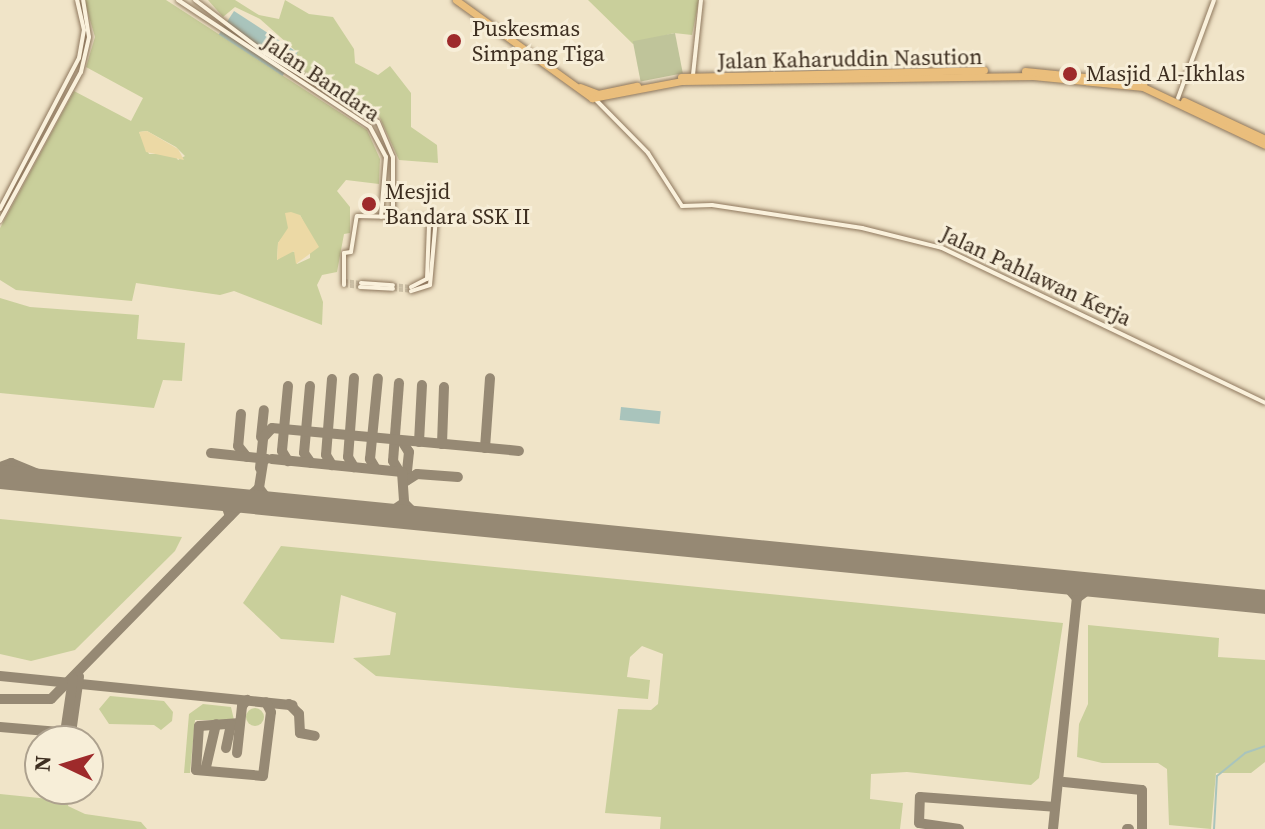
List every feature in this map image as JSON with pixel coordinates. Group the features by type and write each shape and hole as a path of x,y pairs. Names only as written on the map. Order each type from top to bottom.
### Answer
{"highway":[{"path":"456,0 594,96"},
{"path":"462,0 594,96"},
{"name":"Jalan Kaharuddin Nasution","path":"594,96 693,75 1003,73 1134,80 1178,98 1265,142"},
{"name":"Jalan Kaharuddin Nasution","path":"1003,73 1136,85 1220,120"},
{"name":"Jalan Kaharuddin Nasution","path":"594,96 682,81 737,76"}],"street":[{"path":"0,221 55,114 82,48 80,0"},
{"name":"Jalan Bandara","path":"178,0 331,102 379,138 386,176 381,217"},
{"name":"Jalan Bandara","path":"195,0 293,70 372,117 386,134 393,157 393,218"},
{"path":"693,75 701,0"},
{"path":"1178,98 1214,0"},
{"path":"331,102 334,95"},
{"name":"Jalan Pahlawan Kerja","path":"594,96 648,153 682,206 712,205 862,228 942,248 1265,403"},
{"path":"0,209 55,114"},
{"path":"343,282 357,216 436,218 430,285 411,289 427,279 429,225"},
{"path":"423,220 435,231"},
{"path":"361,285 393,287"}],"green space":[{"path":"84,0 166,0 367,130 380,159 379,184 346,180 337,191 350,207 350,233 344,234 337,272 322,275 317,285 323,302 322,325 234,291 220,295 136,283 132,301 16,290 0,280 0,228 74,91 131,121 143,98 86,67 95,37","holes":["147,131 176,147 185,156 178,160 174,154 149,154 139,132","300,215 310,235 310,258 297,264 296,252 289,251 277,260 278,243"]},
{"path":"208,0 235,0 259,15 279,19 285,0 309,14 333,17 354,49 355,63 378,75 390,66 411,93 411,127 437,145 438,163 399,160 379,116 297,70 297,52 260,19 235,7 223,17"},
{"path":"588,0 699,0 692,35 674,33 633,44"},
{"path":"675,33 683,73 641,81 633,41"},
{"path":"0,298 30,307 139,315 137,339 185,343 182,381 163,380 154,408 0,393"},
{"path":"0,519 182,537 175,551 75,650 31,661 0,654"},
{"path":"281,546 1063,623 1039,778 1031,785 907,772 871,774 870,799 903,803 900,829 660,829 661,817 605,813 618,709 651,710 658,704 663,654 642,646 630,657 627,677 650,680 648,699 376,676 353,658 390,655 396,613 341,595 334,643 281,639 243,603"},
{"path":"1088,625 1219,638 1218,657 1265,660 1265,762 1251,773 1216,773 1211,829 1169,825 1167,769 1158,763 1102,763 1077,757 1079,724 1088,704"},
{"path":"110,696 164,701 173,712 172,721 161,730 154,725 109,724 99,709"},
{"path":"203,704 231,707 234,720 195,720 190,773 184,773 189,714"},
{"path":"251,708 259,708 264,717 262,724 251,726 246,721 246,713"},
{"path":"0,794 24,796 24,805 68,805 85,814 141,822 147,829 0,829"}],"sand":[{"path":"147,131 178,149 184,160 146,152 139,132"},
{"path":"285,213 300,215 319,247 296,264 294,251 277,260 278,243 288,228"}],"water":[{"path":"234,11 298,52 282,76 219,34"},
{"path":"621,407 661,411 659,424 620,420"}],"waterway":[{"path":"1214,829 1217,776 1245,753 1265,746"}],"taxiway":[{"path":"354,378 348,457 354,467"},
{"path":"376,469 370,459 378,378"},
{"path":"485,448 490,378"},
{"path":"332,379 326,455 332,465"},
{"path":"399,383 393,461 399,471"},
{"path":"419,442 422,385"},
{"path":"288,386 282,451 288,461"},
{"path":"310,386 304,453 311,463"},
{"path":"442,444 444,387"},
{"path":"261,437 264,410"},
{"path":"241,414 238,446 247,457"},
{"path":"260,468 263,438 272,428 519,451"},
{"path":"402,441 409,452 406,481 417,474 458,477"},
{"path":"211,453 267,459"},
{"path":"272,459 402,472 404,503 386,515"},
{"path":"245,501 259,488 263,462"},
{"path":"0,467 11,463 60,483"},
{"path":"0,481 30,480"},
{"path":"259,488 271,504"},
{"path":"224,499 230,516"},
{"path":"0,699 51,699 239,507 251,502"},
{"path":"404,503 419,518"},
{"path":"1063,582 1077,598 1094,585"},
{"path":"1053,829 1077,598"},
{"path":"0,676 293,705"},
{"path":"0,727 71,733 79,677"},
{"path":"66,725 73,679"},
{"path":"237,753 242,706 247,700"},
{"path":"240,723 199,726 196,770 263,776 271,712 266,702"},
{"path":"289,704 299,714 300,733 315,736"},
{"path":"206,767 216,724"},
{"path":"226,748 231,725"},
{"path":"1064,782 1142,790 1142,829"},
{"path":"959,829 919,823 920,797 1055,807"}],"runway":[{"path":"0,477 1265,602"}],"tunnel":[{"path":"344,281 361,283"},
{"path":"344,285 360,287"},
{"path":"393,285 411,287"},
{"path":"393,289 411,291"}],"place":[{"name":"Puskesmas Simpang Tiga","path":"454,41"},
{"name":"Masjid Al-Ikhlas","path":"1070,74"},
{"name":"Mesjid Bandara SSK II","path":"369,204"}]}
